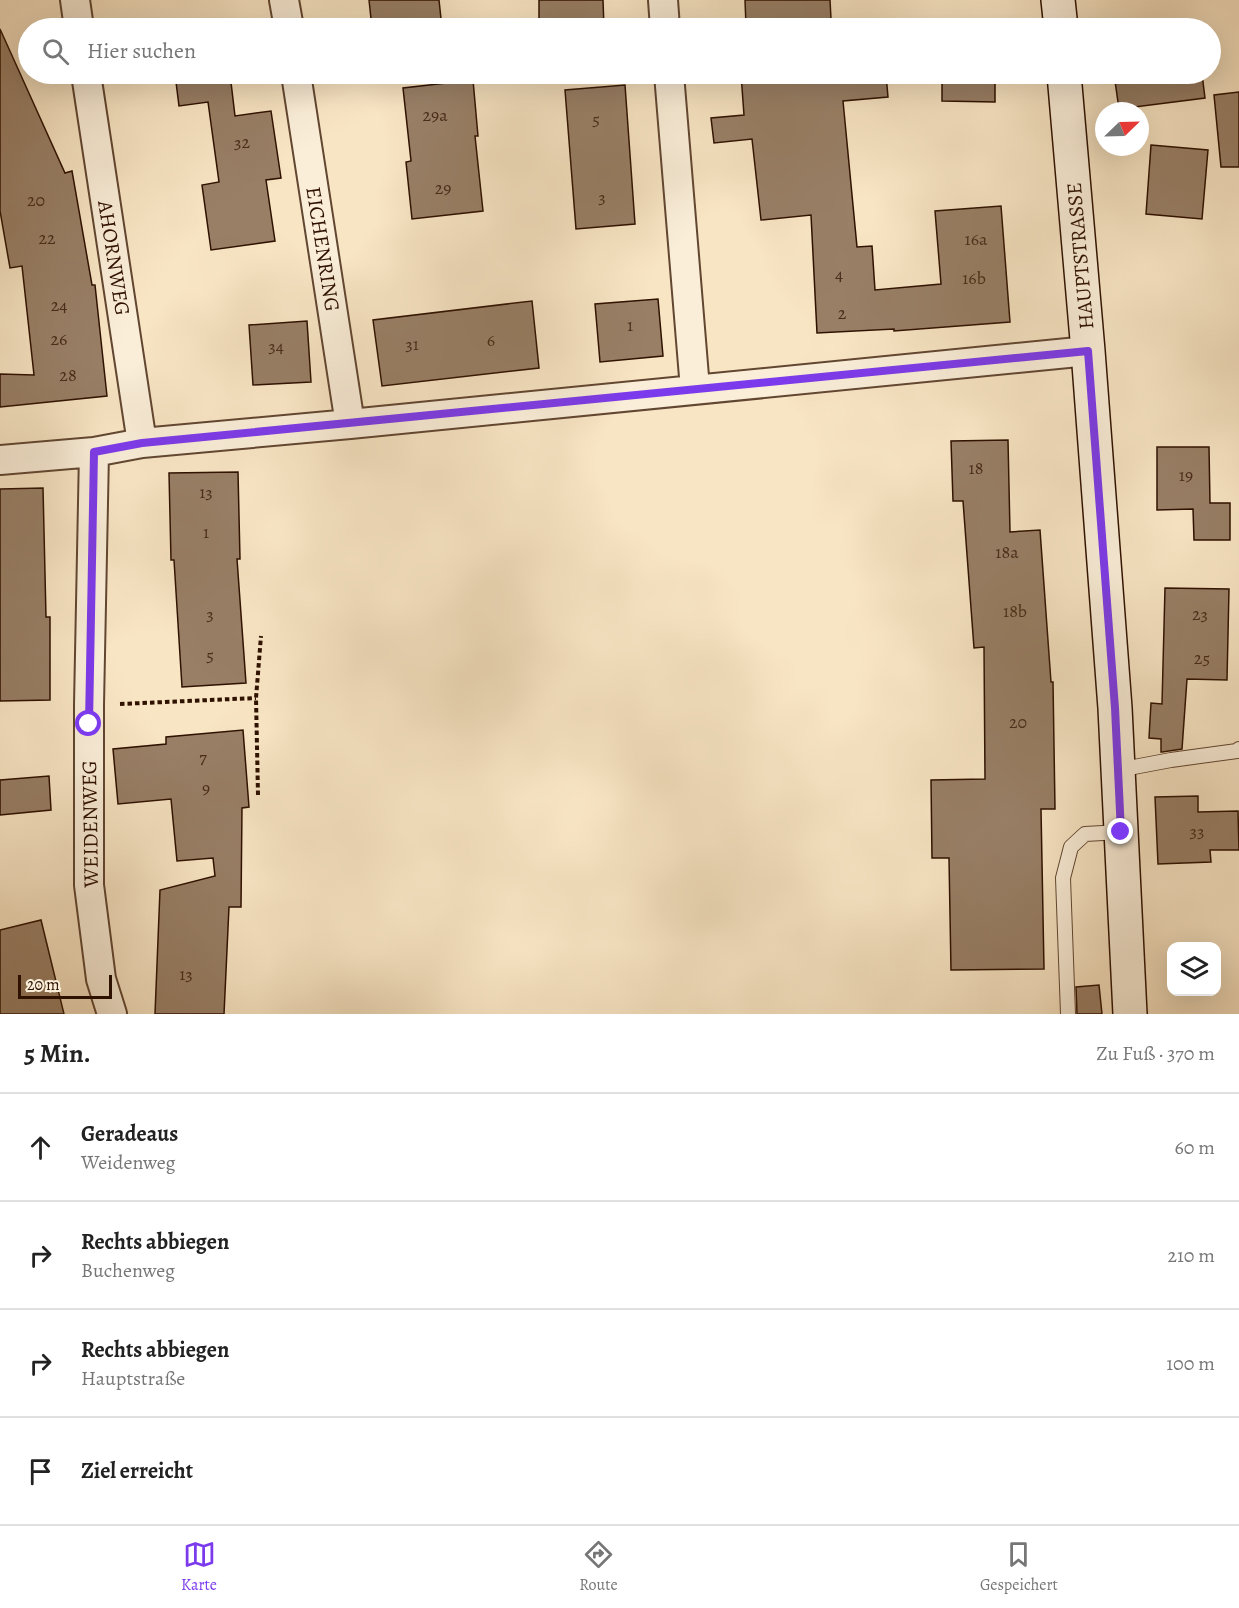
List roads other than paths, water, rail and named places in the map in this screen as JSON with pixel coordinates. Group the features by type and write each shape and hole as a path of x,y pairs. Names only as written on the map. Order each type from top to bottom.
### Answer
{"street":[{"path":"75,0 78,18"},
{"path":"284,0 287,18"},
{"path":"663,0 664,18"},
{"path":"1058,0 1059,18"},
{"name":"AHORNWEG","path":"88,84 142,443"},
{"name":"EICHENRING","path":"298,84 350,424"},
{"path":"670,84 695,389"},
{"name":"HAUPTSTRASSE","path":"1065,84 1115,708 1130,1014"},
{"path":"0,460 94,452 142,443 1088,351"},
{"name":"WEIDENWEG","path":"94,452 89,705 89,885 101,980 112,1014"}],"lane":[{"path":"1118,770 1239,749"},
{"path":"1068,1014 1063,878 1071,847 1086,834 1121,832"}]}
